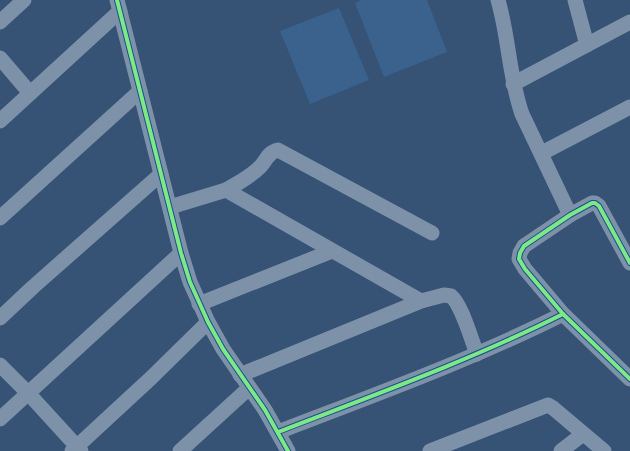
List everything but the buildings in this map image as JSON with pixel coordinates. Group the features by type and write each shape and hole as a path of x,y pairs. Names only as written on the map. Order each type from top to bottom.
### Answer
{"street":[{"path":"0,22 24,0"},
{"path":"498,0 502,14 513,84 522,114 570,214"},
{"path":"575,0 587,44"},
{"path":"118,5 181,253 190,282 199,304 223,349 278,432 288,451"},
{"path":"0,121 118,5"},
{"path":"513,84 630,22"},
{"path":"0,58 30,93"},
{"path":"3,211 140,91"},
{"path":"542,153 630,107"},
{"path":"170,207 226,190 249,177 270,153 278,150 432,232"},
{"path":"0,318 161,174"},
{"path":"226,190 421,301"},
{"path":"630,262 599,206 592,203 570,214 524,246 520,252 519,259 525,270 563,314 630,379"},
{"path":"199,304 332,251"},
{"path":"0,419 181,253"},
{"path":"240,375 421,301 444,294 448,294 454,298 477,354"},
{"path":"278,432 477,354 523,334 563,314"},
{"path":"0,365 28,393 77,449 208,322"},
{"path":"180,451 249,388"},
{"path":"430,451 449,448 548,406 553,408 604,451"},
{"path":"561,451 583,434"}],"water":[{"path":"361,0 427,0 447,52 384,77 355,3"},
{"path":"339,8 369,80 310,104 280,31"}],"cycle path":[{"path":"117,0 181,253 190,282 208,322 223,349 265,410 288,451"},
{"path":"630,263 599,206 595,203 592,203 570,215 524,246 520,253 519,259 525,269 563,314 630,379"},
{"path":"278,432 458,362 563,314"}]}
